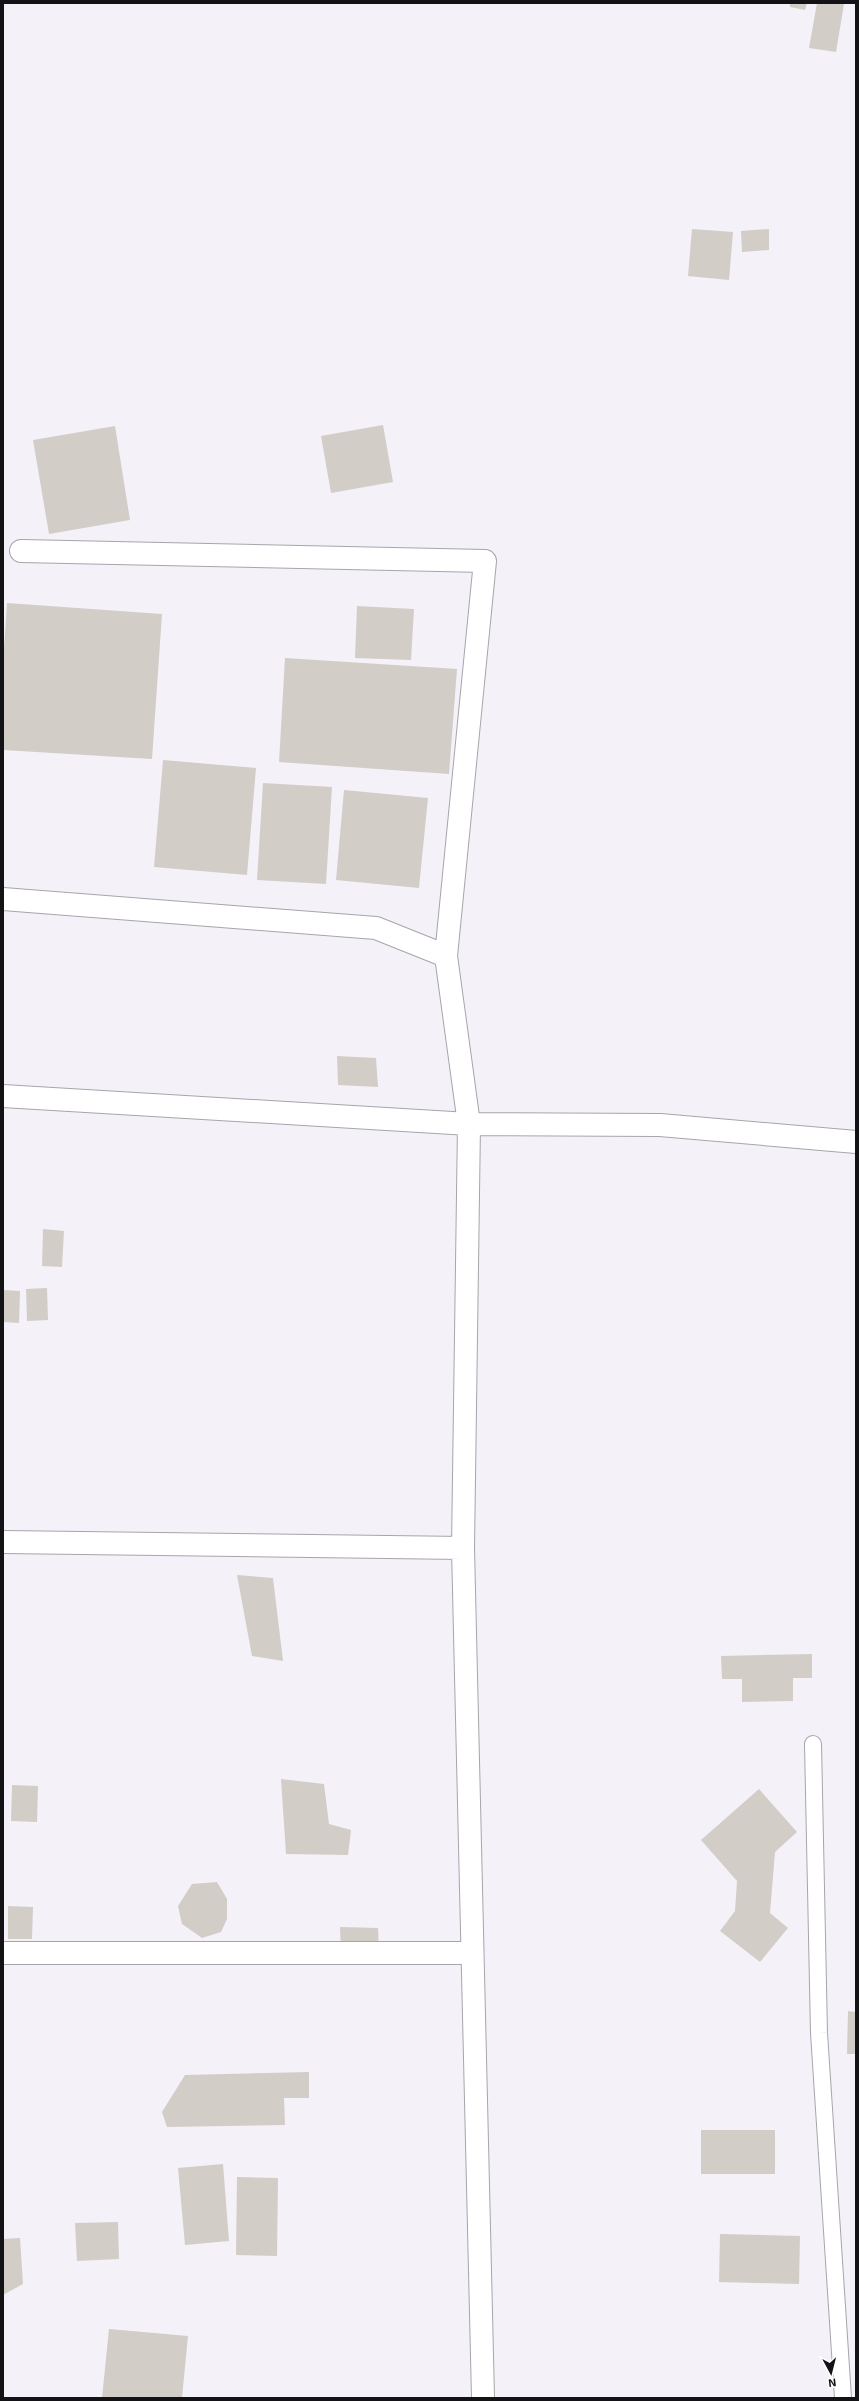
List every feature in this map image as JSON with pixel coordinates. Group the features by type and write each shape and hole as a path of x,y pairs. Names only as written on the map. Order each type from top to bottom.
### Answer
{"street":[{"path":"21,551 485,561 446,956 469,1124 462,1548 483,2398"},
{"path":"3,899 376,928 446,956"},
{"path":"3,1096 469,1124 660,1125 856,1142"},
{"path":"3,1542 462,1548"},
{"path":"3,1952 472,1953"}],"lane":[{"path":"812,1744 819,2033 843,2398"}],"building":[{"path":"790,3 807,3 805,10 790,7"},
{"path":"817,3 844,4 836,52 809,48"},
{"path":"692,229 733,232 729,280 688,276"},
{"path":"769,229 769,250 742,252 741,231"},
{"path":"383,425 393,482 331,493 321,436"},
{"path":"115,426 130,520 49,534 33,440"},
{"path":"7,603 162,614 152,759 3,750 3,663"},
{"path":"357,606 414,609 411,660 355,658"},
{"path":"285,658 457,669 449,774 279,762"},
{"path":"163,760 256,768 247,875 154,867"},
{"path":"263,783 332,787 326,884 257,880"},
{"path":"344,790 428,798 419,888 336,880"},
{"path":"337,1056 376,1058 378,1087 338,1085"},
{"path":"43,1229 64,1231 62,1267 42,1266"},
{"path":"47,1288 48,1320 27,1321 26,1289"},
{"path":"3,1290 20,1291 19,1323 3,1322"},
{"path":"237,1575 273,1578 283,1661 252,1656"},
{"path":"812,1654 812,1678 793,1678 793,1701 742,1702 742,1679 722,1679 721,1656"},
{"path":"281,1779 324,1784 329,1824 351,1830 348,1855 286,1854"},
{"path":"12,1785 38,1786 37,1822 11,1821"},
{"path":"759,1789 797,1832 775,1852 770,1913 788,1928 760,1962 720,1931 735,1911 737,1881 701,1840"},
{"path":"217,1882 227,1899 227,1919 221,1932 202,1938 182,1924 178,1906 192,1884"},
{"path":"8,1906 33,1907 32,1939 8,1939"},
{"path":"340,1927 378,1928 379,1952 341,1952"},
{"path":"848,2011 856,2012 856,2054 847,2054"},
{"path":"309,2072 309,2098 284,2098 285,2125 167,2127 162,2112 185,2075"},
{"path":"701,2130 775,2130 775,2174 701,2174"},
{"path":"223,2164 229,2241 185,2245 178,2168"},
{"path":"237,2177 278,2178 277,2256 236,2255"},
{"path":"118,2222 119,2259 77,2261 75,2223"},
{"path":"720,2234 800,2236 799,2284 719,2282"},
{"path":"20,2238 23,2284 3,2295 3,2239"},
{"path":"109,2329 188,2336 182,2398 102,2398"}]}
